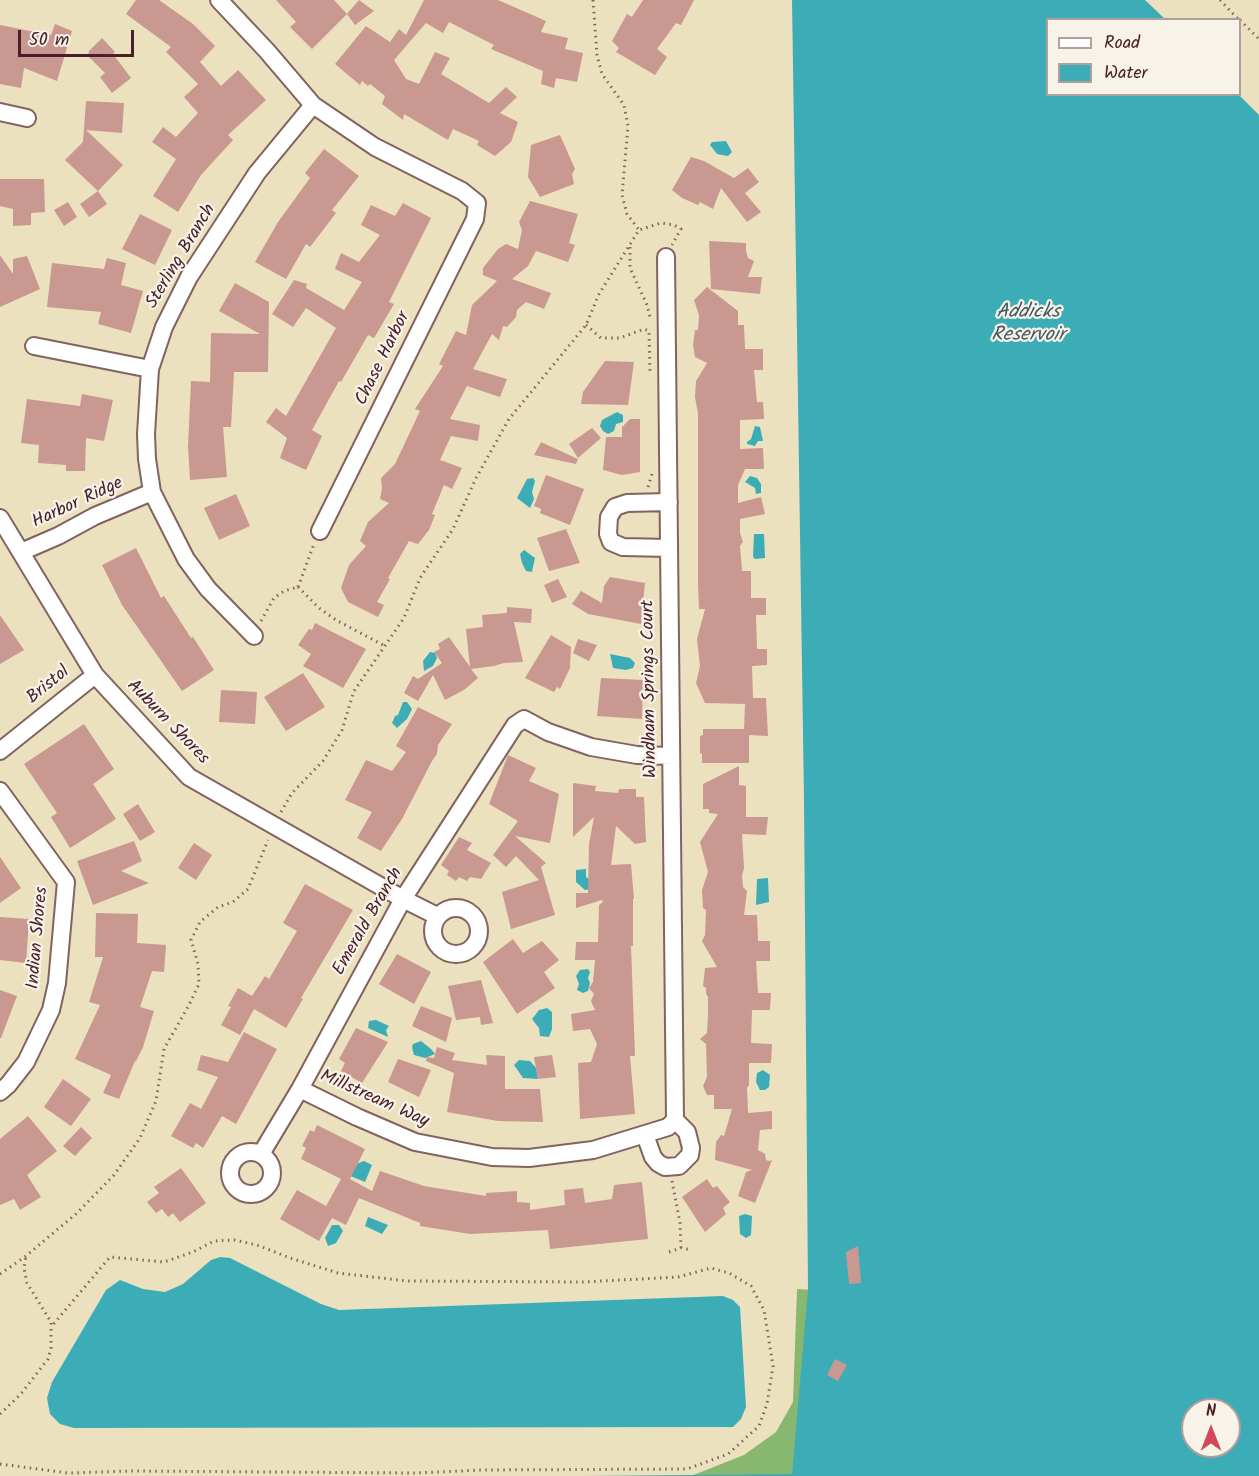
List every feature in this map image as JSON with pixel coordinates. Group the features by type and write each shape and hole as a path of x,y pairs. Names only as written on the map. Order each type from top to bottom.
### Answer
{"street":[{"path":"219,0 313,105"},
{"name":"Chase Harbor","path":"313,105 375,147 462,191 477,202 475,219 320,531"},
{"name":"Sterling Branch","path":"254,636 208,589 186,559 152,492 146,434 150,369 164,327 189,277 257,173 313,105"},
{"path":"0,112 27,118"},
{"name":"Windham Springs Court","path":"666,257 662,502 669,548 675,1120"},
{"path":"34,346 150,369"},
{"name":"Harbor Ridge","path":"21,552 95,516 152,492"},
{"path":"662,502 627,503 615,507 609,517 608,534 611,542 623,547 669,548"},
{"name":"Auburn Shores","path":"0,518 95,675 189,777 437,916"},
{"name":"Bristol","path":"0,750 95,675"},
{"name":"Emerald Branch","path":"261,1154 300,1089 403,899 515,725 524,719 548,732 591,747 638,755 671,756"},
{"name":"Indian Shores","path":"0,791 66,882 57,983 51,1010 26,1062 0,1092"},
{"name":"Millstream Way","path":"300,1089 415,1142 492,1157 529,1158 593,1150 668,1127 675,1120"},
{"path":"645,1135 653,1157 658,1163 672,1167 686,1161 691,1148 687,1132 675,1120"}],"path":[{"path":"593,0 597,55 602,74 624,105 628,126 622,195 627,214 639,230"},
{"path":"1220,0 1237,18"},
{"path":"1241,22 1259,39"},
{"path":"0,1274 26,1256 77,1213 107,1183 140,1138 156,1101 164,1049 199,984 198,964 191,940 200,922 219,907 233,902 248,889 273,826 292,793 323,760 342,730 354,691 404,618 420,578 453,529 476,478 509,419 586,325 599,294 639,230 661,222 681,229 666,257"},
{"path":"630,244 630,268 647,305 651,324 649,331 650,378"},
{"path":"586,325 601,338 620,338 644,329 649,331"},
{"path":"652,472 647,486 662,502"},
{"path":"298,587 320,531"},
{"path":"298,587 319,608 336,620 386,647"},
{"path":"254,636 274,598 284,591 298,587"},
{"path":"672,1167 681,1248"},
{"path":"0,1464 68,1473 142,1471 414,1473 483,1470 687,1469 728,1454 759,1426 767,1404 773,1366 764,1310 752,1286 711,1268 678,1276 583,1282 407,1281 338,1273 257,1245 234,1240 214,1241 193,1252 164,1262 110,1257 51,1327"},
{"path":"669,1252 681,1248 692,1250"},
{"path":"0,1414 21,1394 48,1359 51,1322 27,1283 24,1268 26,1256"}],"green space":[{"path":"797,1289 813,1290 1040,1476 691,1476 744,1455 776,1432 793,1402"}],"water":[{"name":"Addicks Reservoir","path":"792,0 1145,0 1164,18 1046,18 1046,96 1240,96 1259,115 1259,1476 582,1476 792,1474 808,1290 804,801"},
{"path":"726,141 732,152 728,156 717,154 710,145 712,142"},
{"path":"617,412 623,415 623,422 616,424 614,431 608,434 600,426 602,420"},
{"path":"755,426 760,427 763,441 758,441 755,446 747,442 751,439"},
{"path":"750,476 757,478 761,484 761,493 756,494 755,488 745,482"},
{"path":"533,478 535,481 532,492 534,499 530,508 517,498 527,479"},
{"path":"754,534 764,534 765,558 755,559 753,557"},
{"path":"524,550 535,558 532,572 526,571 522,563 520,554"},
{"path":"430,652 435,653 437,658 433,666 424,671 423,661"},
{"path":"610,654 630,658 635,663 633,668 626,670 613,668"},
{"path":"403,702 407,702 412,709 407,719 397,728 392,723"},
{"path":"586,869 586,877 591,880 591,889 585,890 576,882 576,870"},
{"path":"768,878 769,902 756,905 757,879"},
{"path":"588,969 590,983 588,991 583,993 577,990 579,984 576,976 580,970"},
{"path":"547,1008 552,1012 552,1029 549,1037 540,1036 539,1028 532,1019 539,1010"},
{"path":"376,1020 389,1026 386,1030 388,1037 368,1028 369,1021"},
{"path":"421,1041 435,1054 425,1058 414,1055 413,1044"},
{"path":"519,1060 530,1061 536,1068 538,1079 523,1078 514,1065"},
{"path":"763,1070 770,1075 769,1087 760,1090 756,1082 757,1073"},
{"path":"364,1161 372,1165 365,1182 348,1175 351,1166"},
{"path":"745,1214 752,1216 751,1235 746,1238 740,1234 739,1216"},
{"path":"368,1217 388,1225 382,1234 365,1226"},
{"path":"332,1225 339,1225 343,1231 336,1243 328,1246 325,1238"},
{"path":"220,1257 230,1258 321,1304 339,1310 723,1296 733,1300 740,1307 746,1407 741,1419 733,1427 74,1428 60,1424 50,1414 47,1398 52,1382 106,1290 120,1280 143,1289 165,1292 183,1284 211,1260"}],"building":[{"path":"136,0 159,0 193,24 215,46 200,62 221,86 238,70 266,100 228,135 233,140 201,175 178,212 153,196 176,159 152,142 163,127 176,137 198,113 184,97 198,84 166,52 171,47 126,14"},
{"path":"276,0 334,0 347,14 312,49 290,27 296,22"},
{"path":"359,0 374,11 355,25 347,14"},
{"path":"424,0 498,0 546,21 541,32 568,38 565,49 583,53 577,82 556,78 554,88 541,84 543,71 491,49 494,45 449,22 443,33 426,23 394,60 406,79 419,84 435,52 450,58 441,74 489,103 506,87 517,97 500,113 518,122 511,142 495,156 477,145 479,141 453,129 448,140 404,114 403,120 382,104 385,96 370,84 368,86 362,81 360,85 335,64 366,26 390,42 399,29 406,35"},
{"path":"643,0 694,0 681,25 676,23 657,49 667,57 655,75 616,52 619,48 612,41 627,14 632,17"},
{"path":"55,24 72,31 57,81 24,68 21,88 0,84 0,25 51,35"},
{"path":"102,38 115,52 113,54 131,78 112,93 100,77 105,73 88,56 89,51"},
{"path":"86,101 124,103 122,133 86,130 123,165 98,191 65,160 83,142"},
{"path":"560,135 575,169 572,174 574,184 540,197 528,177 531,145"},
{"path":"324,149 359,176 332,210 336,213 310,247 306,244 286,279 255,262 278,222 310,178 305,173"},
{"path":"691,157 704,161 734,178 748,168 759,182 745,193 761,212 747,222 721,188 713,209 700,202 698,205 682,198 672,190"},
{"path":"0,179 44,179 45,212 31,213 31,225 13,226 13,209 0,206"},
{"path":"98,191 107,204 89,217 80,204"},
{"path":"530,201 578,214 569,243 575,245 568,262 536,251 528,266 512,279 551,293 544,309 526,302 517,310 516,317 507,327 503,326 499,340 492,334 473,369 507,379 500,397 467,386 450,419 480,425 478,441 451,436 440,460 462,468 452,489 444,485 432,514 435,515 429,530 418,544 409,541 388,578 390,579 377,602 384,605 378,617 348,602 341,588 349,565 366,546 360,541 368,522 389,503 380,499 381,478 395,464 420,411 415,409 443,366 439,364 456,331 466,335 472,305 497,281 483,275 483,268 498,249 506,244 518,249 522,230 519,222"},
{"path":"68,202 77,217 64,226 54,210"},
{"path":"403,203 431,218 389,302 394,304 374,338 368,335 312,430 322,436 306,470 280,458 287,438 266,422 276,408 286,416 336,328 306,308 293,327 272,314 294,280 307,284 306,288 344,310 362,282 335,269 341,253 359,262 380,235 361,225 371,205 395,216"},
{"path":"140,214 172,230 155,265 122,249"},
{"path":"709,241 746,243 748,258 754,261 748,277 762,277 760,294 711,289"},
{"path":"0,255 13,274 13,259 27,256 40,289 0,307"},
{"path":"107,258 126,263 121,285 143,291 131,333 98,324 101,312 47,307 52,263 104,269"},
{"path":"235,283 269,302 268,372 234,372 231,427 223,427 227,477 190,480 188,447 191,381 210,382 211,333 260,334 219,311"},
{"path":"707,287 738,311 738,325 744,325 745,349 763,349 763,370 754,370 757,402 763,402 764,419 740,420 740,449 763,448 764,469 745,469 738,485 738,503 761,497 765,514 740,519 740,533 743,542 740,546 742,571 751,571 751,598 766,598 766,615 756,615 757,649 767,649 767,665 752,666 753,698 766,698 768,736 749,735 749,763 702,763 702,753 700,754 700,736 703,735 703,729 744,729 745,704 705,703 696,683 700,666 697,639 705,609 699,609 698,413 695,397 696,381 707,363 695,357 693,345 695,330 698,330 699,315 694,300"},
{"path":"605,361 634,362 628,405 581,404 583,392"},
{"path":"82,394 113,400 104,441 86,438 85,471 66,471 66,465 38,463 39,445 21,443 27,399 80,406"},
{"path":"630,419 640,419 640,472 622,475 603,470 606,437 622,437 622,427"},
{"path":"592,428 601,438 578,458 569,444"},
{"path":"541,442 578,459 576,464 534,455"},
{"path":"546,475 584,489 570,525 540,513 541,509 534,506"},
{"path":"236,494 250,526 219,540 204,508"},
{"path":"566,529 580,563 549,571 537,538"},
{"path":"136,548 161,598 164,596 214,670 182,691 122,605 102,565"},
{"path":"610,577 645,583 641,624 588,614 572,604 581,591 602,603 604,586"},
{"path":"558,579 567,597 552,603 544,585"},
{"path":"507,607 532,609 531,623 514,622 523,662 471,669 478,678 464,690 445,700 433,675 418,701 404,693 413,676 418,679 442,663 434,652 440,649 438,644 449,637 470,667 466,629 483,627 482,615 507,613"},
{"path":"0,615 24,650 0,664"},
{"path":"315,623 366,649 343,688 303,666 311,654 298,645 309,629 312,630"},
{"path":"551,635 571,647 570,668 560,689 557,687 554,692 525,678"},
{"path":"578,639 597,645 589,661 573,653"},
{"path":"303,673 325,707 286,731 264,697"},
{"path":"601,678 643,680 642,719 597,716"},
{"path":"221,690 257,692 255,724 219,722"},
{"path":"418,707 452,724 438,745 437,754 402,819 381,851 357,838 372,812 345,800 366,760 392,771 406,752 396,746"},
{"path":"84,724 114,769 93,784 116,819 70,848 51,817 57,813 24,764"},
{"path":"508,755 536,768 529,781 559,794 550,843 515,836 546,863 541,867 555,915 511,929 502,892 539,880 516,856 506,867 493,855 518,821 489,804"},
{"path":"739,766 739,785 746,786 746,817 768,817 766,835 742,834 744,868 742,876 743,887 747,891 744,915 757,915 758,941 770,941 770,961 756,961 758,993 771,993 770,1010 752,1010 751,1043 772,1044 771,1063 749,1063 747,1088 748,1113 772,1111 772,1129 760,1130 758,1150 765,1154 766,1160 772,1160 755,1203 738,1196 746,1172 752,1170 715,1160 716,1142 721,1135 724,1136 732,1109 714,1109 714,1095 707,1095 703,1086 707,1077 706,1044 700,1039 707,1033 708,997 706,988 703,986 705,968 717,967 702,941 705,935 706,910 703,908 702,890 708,872 700,842 718,814 709,813 709,809 703,809 703,784"},
{"path":"573,783 596,786 595,791 618,793 619,789 636,789 636,797 644,797 646,842 635,844 616,826 611,865 631,864 634,899 633,946 631,946 635,1056 630,1056 635,1114 580,1119 578,1063 591,1062 597,1044 590,1029 573,1031 571,1014 595,1010 591,1001 594,994 589,988 593,982 595,960 575,960 576,942 598,942 599,905 603,902 602,900 576,908 576,893 588,893 589,844 594,817 573,837"},
{"path":"138,804 155,832 140,841 123,814"},
{"path":"459,837 472,843 467,850 491,863 481,879 470,877 467,881 459,877 456,881 447,875 449,871 441,865"},
{"path":"134,841 142,861 121,871 149,883 93,905 77,861"},
{"path":"194,843 212,855 196,880 178,868"},
{"path":"0,857 21,888 0,903"},
{"path":"305,884 353,910 286,1028 254,1009 240,1035 221,1025 231,1007 228,1006 238,988 252,996 265,976 269,979 297,931 283,923"},
{"path":"96,913 138,914 137,943 166,945 164,972 152,971 140,1007 154,1011 143,1047 119,1099 103,1093 111,1075 75,1059 100,1005 89,1002 103,957 95,957"},
{"path":"0,917 29,919 26,963 0,960"},
{"path":"513,939 523,953 542,941 559,960 544,972 555,988 517,1014 483,962"},
{"path":"397,954 431,972 414,1004 379,984"},
{"path":"481,980 493,1023 481,1025 480,1017 456,1020 448,986"},
{"path":"0,990 17,996 1,1038 0,1038"},
{"path":"421,1006 452,1018 446,1042 412,1026"},
{"path":"356,1028 388,1042 362,1083 341,1071 345,1063 339,1059"},
{"path":"244,1032 277,1049 236,1124 222,1116 203,1148 196,1143 193,1148 171,1136 190,1103 201,1109 218,1077 197,1070 201,1055 228,1062"},
{"path":"437,1047 455,1053 452,1060 487,1065 486,1055 505,1056 505,1089 540,1089 543,1122 498,1121 447,1112 454,1073 426,1061 427,1057 434,1058"},
{"path":"552,1055 556,1077 538,1079 534,1057"},
{"path":"398,1059 431,1070 419,1097 388,1082"},
{"path":"63,1079 91,1099 71,1126 44,1107"},
{"path":"28,1116 57,1151 27,1175 41,1197 20,1210 14,1199 0,1205 0,1139"},
{"path":"317,1125 365,1149 350,1179 372,1191 380,1171 424,1186 486,1196 486,1193 517,1191 517,1202 530,1203 530,1210 565,1205 564,1190 583,1188 585,1203 612,1199 614,1185 642,1182 648,1239 550,1249 548,1230 470,1234 420,1226 420,1223 359,1198 346,1225 332,1218 319,1241 280,1219 297,1190 326,1206 341,1179 301,1159 306,1148 302,1146 310,1130 314,1132"},
{"path":"81,1127 92,1138 75,1156 63,1146"},
{"path":"181,1168 206,1203 180,1222 173,1213 168,1217 162,1209 156,1213 147,1202 159,1193 154,1187"},
{"path":"707,1179 713,1188 717,1186 730,1202 723,1208 726,1214 705,1232 682,1197"},
{"path":"858,1246 861,1283 849,1284 846,1252"},
{"path":"835,1359 847,1365 838,1381 827,1375"}]}
